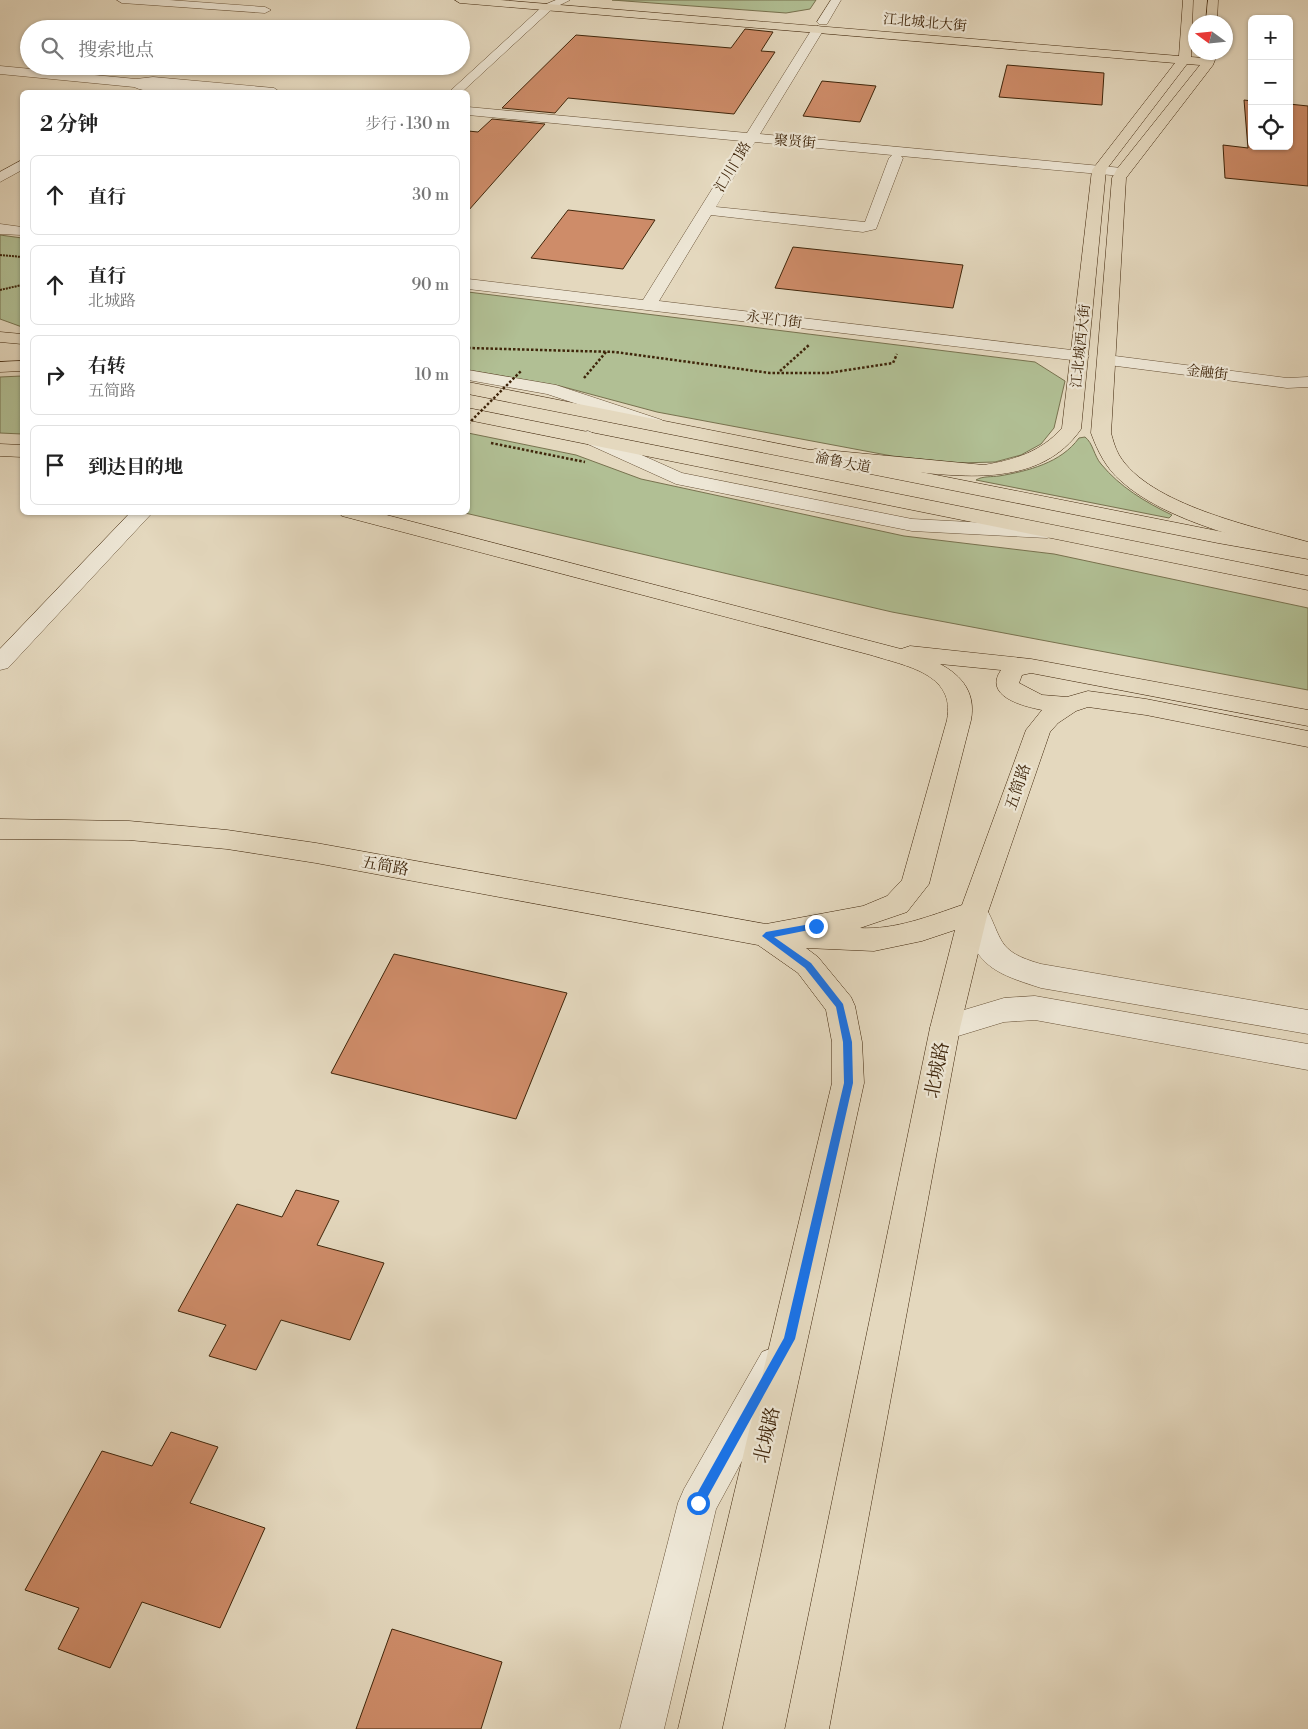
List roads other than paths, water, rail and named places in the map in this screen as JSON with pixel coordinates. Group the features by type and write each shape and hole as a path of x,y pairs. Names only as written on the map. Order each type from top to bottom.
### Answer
{"main road":[{"name":"江北城北大街","path":"460,0 556,2 1188,54"},
{"path":"1188,0 1188,15"},
{"path":"1212,15 1213,0"},
{"name":"江北城北大街","path":"556,2 820,25 1055,49 1188,54"},
{"path":"1055,49 1144,62 1163,69 1171,76"},
{"path":"1098,173 1188,54"},
{"path":"1121,175 1206,60"},
{"name":"江北城西大街","path":"793,453 947,470 984,471 1014,466 1042,455 1060,442 1070,429 1080,356 1098,173"},
{"name":"江北城西大街","path":"1121,175 1101,433 1111,457 1127,476 1147,492 1220,530"},
{"path":"0,338 20,340"},
{"path":"0,360 20,361"},
{"path":"0,367 20,366"},
{"name":"渝鲁大道","path":"470,388 793,453 1220,530"},
{"path":"470,414 588,438"},
{"path":"0,450 20,451"},
{"name":"五简路","path":"361,515 879,650 929,668 947,679 956,690 960,704 959,720 915,884 896,904 867,916 766,936"},
{"path":"1220,530 1308,548"},
{"path":"1220,530 1308,553"},
{"path":"1057,532 1308,583"},
{"name":"五简路","path":"879,650 1031,666 1308,718"},
{"path":"1031,666 1014,669 1006,679 1007,686 1024,699 1041,704 1067,705"},
{"name":"五简路","path":"0,830 92,828 173,833 326,855 766,936 874,940 922,930 974,912 1038,730 1049,717 1067,705 1088,699 1146,707 1308,739"},
{"name":"北城路","path":"807,1729 946,1028 974,912"},
{"name":"北城路","path":"700,1729 848,1083 847,1042 840,1006 808,965 766,936"}],"street":[{"path":"122,0 268,7 250,19"},
{"name":"汇川门路","path":"648,305 836,0"},
{"path":"457,90 556,2"},
{"path":"0,70 20,72"},
{"path":"44,75 186,90"},
{"path":"142,86 161,75"},
{"path":"142,86 230,90"},
{"name":"聚贤街","path":"470,110 896,158 1098,173"},
{"name":"聚贤街","path":"470,117 1121,175"},
{"path":"706,210 863,227 871,226 896,158"},
{"path":"0,178 20,165"},
{"path":"0,229 20,231"},
{"name":"永平门街","path":"470,284 1080,356"},
{"name":"金融街","path":"1107,360 1287,383 1308,382"},
{"path":"470,375 550,389 666,427"},
{"path":"588,438 676,478 829,509 912,525 1057,532"},
{"path":"0,663 140,515"},
{"path":"974,912 982,938 995,957 1018,970 1050,978 1308,1022"},
{"path":"946,1028 1004,1010 1035,1008 1308,1058"},
{"path":"642,1729 698,1503 790,1339"}]}
